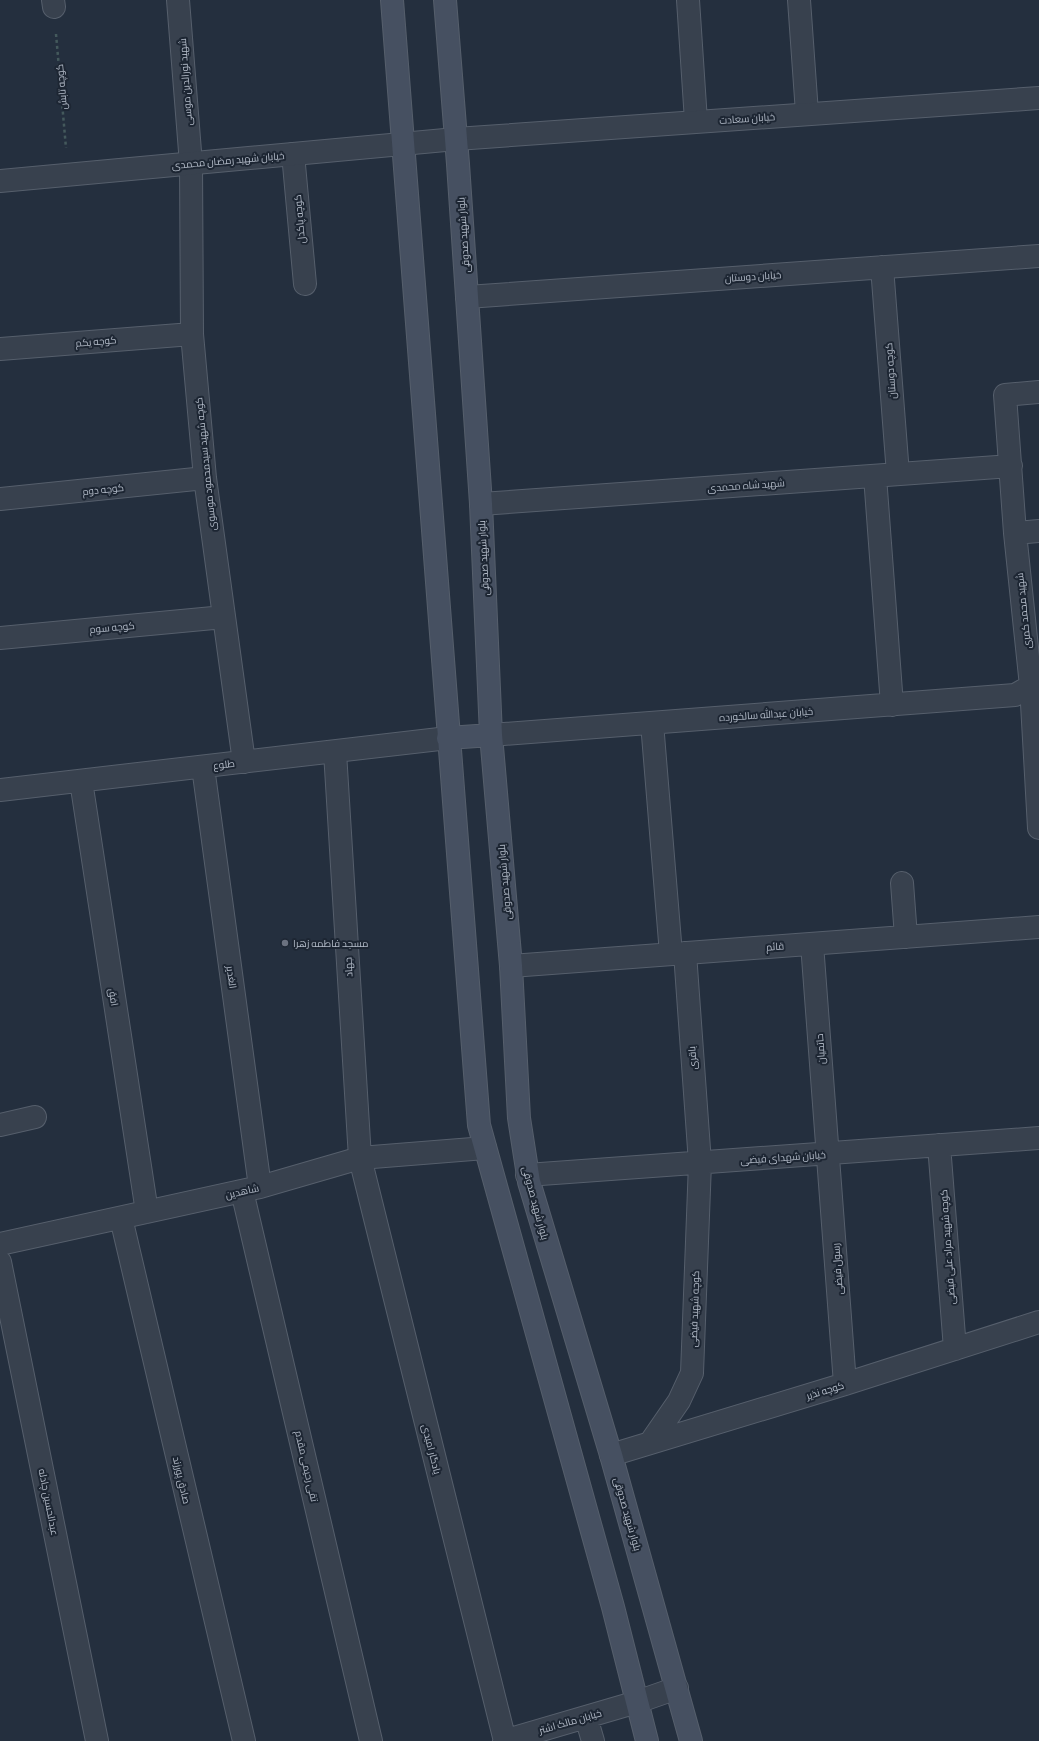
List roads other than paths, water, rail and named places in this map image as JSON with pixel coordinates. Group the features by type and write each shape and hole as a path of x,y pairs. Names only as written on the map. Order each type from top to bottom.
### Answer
{"main road":[{"path":"392,0 479,1125 613,1607 647,1741"},
{"name":"بلوار شهید صدوقی","path":"444,0 456,139 481,504 491,736 511,966 519,1118 527,1175 611,1455 691,1741"},
{"path":"448,738 491,736"}],"street":[{"name":"شهید نورالدین موسی","path":"178,0 191,164"},
{"path":"688,0 696,121"},
{"path":"799,0 807,113"},
{"name":"خیابان سعادت","path":"456,139 807,113 1039,98"},
{"name":"خیابان شهید رمضان محمدی","path":"0,181 456,139"},
{"name":"کوچه پاکدل","path":"293,154 305,284"},
{"name":"کوچه شهید سیدمحمود موسوی","path":"191,164 192,334 206,478 244,762"},
{"name":"خیابان دوستان","path":"467,297 1039,256"},
{"name":"کوچه دوستان","path":"882,267 898,474"},
{"name":"کوچه یکم","path":"0,349 192,334"},
{"name":"شهید محمد کمری","path":"1039,392 1005,395 1016,533 1035,686 1039,826"},
{"name":"شهید شاه محمدی","path":"481,504 1010,466"},
{"path":"874,476 892,705"},
{"name":"کوچه دوم","path":"0,499 206,478"},
{"path":"1016,533 1039,531"},
{"name":"کوچه سوم","path":"0,638 224,617"},
{"name":"خیابان عبدالله سالخورده","path":"491,736 1016,695 1035,686"},
{"name":"باقری","path":"652,723 700,1163"},
{"name":"طلوع","path":"0,790 448,738"},
{"name":"جهاد","path":"335,752 360,1158"},
{"name":"الغدیر","path":"203,767 251,1189"},
{"name":"افق","path":"82,781 148,1212"},
{"path":"902,883 906,937"},
{"name":"قائم","path":"511,966 1039,927"},
{"name":"حاتمیان","path":"812,944 828,1153"},
{"path":"0,1124 34,1117"},
{"name":"خیابان شهدای فیضی","path":"527,1175 1039,1138"},
{"name":"کوچه شهید مراد علی فیضی","path":"939,1146 955,1349"},
{"name":"شاهدین","path":"0,1244 251,1189 360,1158 485,1148"},
{"name":"رسول فیضی","path":"828,1153 845,1384"},
{"name":"یادگار امیدی","path":"360,1158 505,1741"},
{"name":"کوچه شهید فیضی","path":"650,1443 679,1401 692,1373 700,1163"},
{"name":"تقی رحیمی مقدم","path":"251,1189 371,1741"},
{"name":"صادق پورزند","path":"121,1218 244,1741"},
{"name":"عبدالحسین چادله","path":"0,1262 97,1741"},
{"name":"کوچه نذیر","path":"611,1455 845,1384 1039,1322"},
{"name":"خیابان مالک اشتر","path":"505,1741 637,1702 676,1688"},
{"path":"586,1717 593,1741"}],"place":[{"name":"مسجد فاطمه زهرا","path":"285,943"}]}
